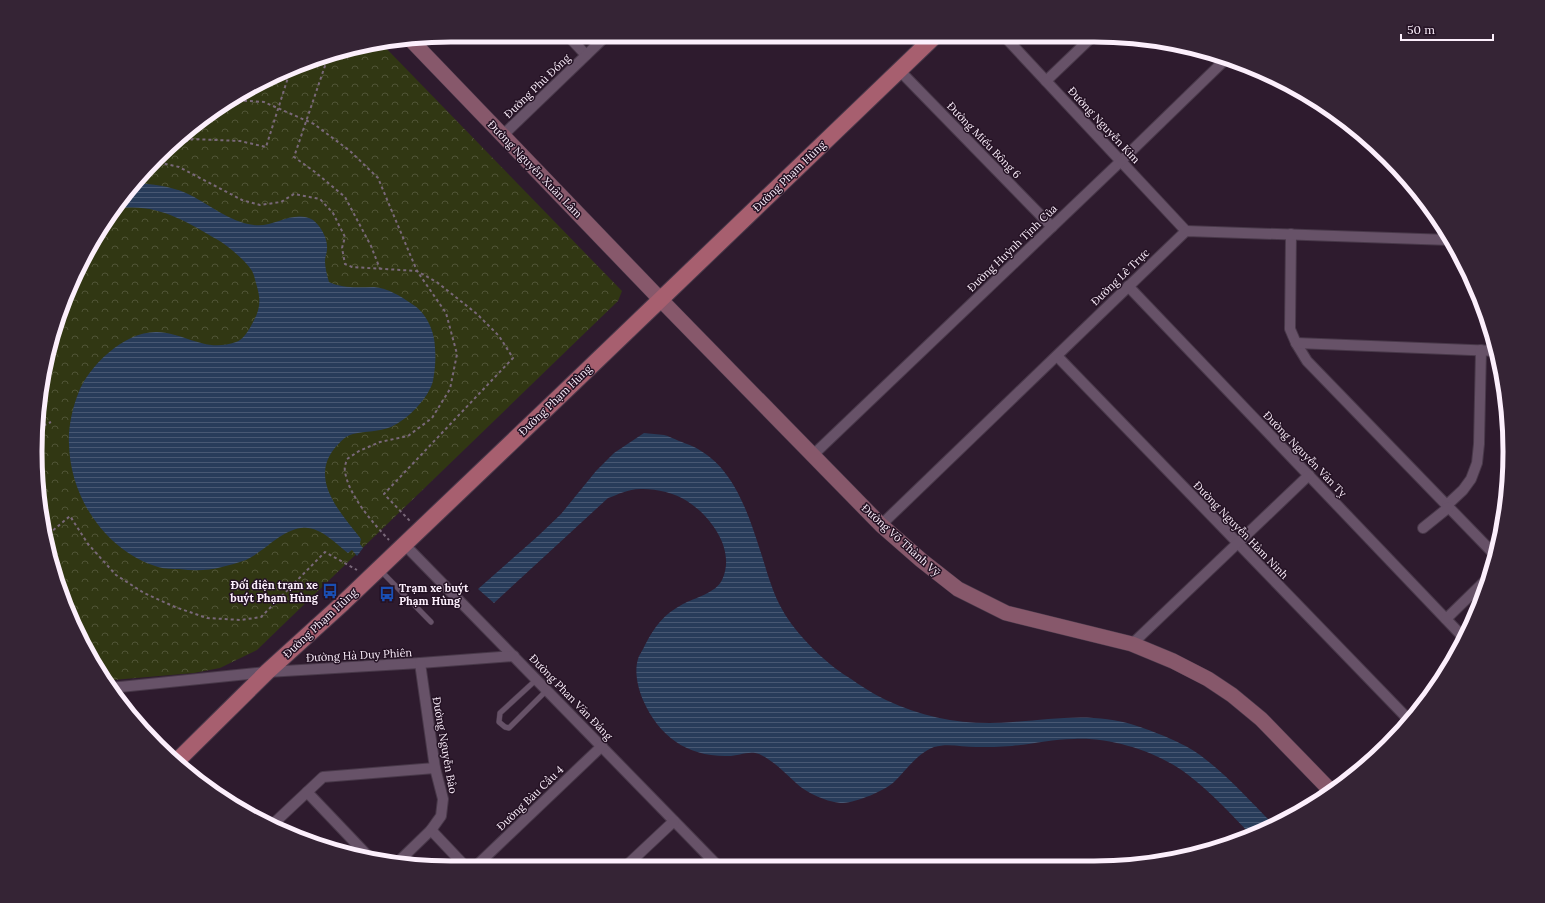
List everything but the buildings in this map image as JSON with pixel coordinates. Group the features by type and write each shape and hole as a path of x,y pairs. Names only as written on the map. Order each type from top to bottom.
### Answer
{"main road":[{"name":"Đường Phạm Hùng","path":"180,758 267,672 374,574 398,544 419,530 929,42"}],"street":[{"path":"574,42 586,54"},
{"name":"Đường Phù Đổng","path":"503,135 600,42"},
{"name":"Đường Nguyễn Kim","path":"1010,42 1186,231"},
{"path":"1046,81 1087,42"},
{"name":"Đường Nguyễn Xuân Lâm","path":"416,44 660,299"},
{"name":"Đường Huỳnh Tịnh Của","path":"812,455 1222,63"},
{"name":"Đường Miếu Bông 6","path":"899,70 1052,227"},
{"path":"1186,231 1444,240"},
{"name":"Đường Lê Trực","path":"881,525 1186,231"},
{"path":"1291,234 1290,329 1296,343 1307,361 1491,550"},
{"name":"Đường Nguyễn Văn Tỵ","path":"1128,286 1460,634"},
{"name":"Đường Võ Thành Vỹ","path":"660,299 881,525 921,560 958,589 1006,613 1132,644 1173,661 1208,679 1232,695 1261,719 1327,787"},
{"path":"1296,343 1490,351"},
{"path":"1422,528 1448,506 1463,490 1471,479 1477,463 1479,444 1481,350"},
{"name":"Đường Nguyễn Hàm Ninh","path":"1057,356 1406,716"},
{"path":"1132,644 1309,475"},
{"name":"Đường Phan Văn Đáng","path":"398,544 537,679 713,861"},
{"path":"1446,619 1480,586"},
{"name":"Đường Hà Duy Phiên","path":"117,687 267,672 514,656"},
{"name":"Đường Nguyễn Bảo","path":"403,858 431,830 441,816 443,799 436,768 420,663"},
{"name":"Đường Bàu Cầu 4","path":"481,861 602,746"},
{"path":"276,821 323,777 436,768"},
{"path":"307,792 363,851"},
{"path":"631,861 674,821"},
{"path":"431,830 460,861"}],"lane":[{"path":"374,574 431,622"},
{"path":"537,679 500,713 499,722 505,727 509,728 547,690"}],"path":[{"path":"326,62 294,157 316,172 345,197 371,246 380,269"},
{"path":"183,143 193,139 240,141 266,147 288,76"},
{"path":"241,101 264,102 314,124 350,151 378,178 417,271 446,313 457,354 450,389 432,418 408,436 380,442 360,451 348,459 344,470 350,487 368,517 398,544"},
{"path":"161,163 179,167 242,200 260,205 281,202 294,194 320,199 333,213 345,237 342,248 345,264 352,267 417,271 438,283 477,314 499,336 513,358 384,494 419,530"},
{"path":"43,426 51,422"},
{"path":"50,533 70,516 88,544 116,575 144,593 175,607 207,618 241,620 261,616 325,552 350,565 374,574"}],"green space":[{"path":"386,48 622,291 618,301 257,650 220,668 194,673 113,680 84,633 64,583 50,531 43,478 43,425 50,372 56,346 73,295 84,270 97,247 127,202 162,162 202,127 247,97 270,84 295,73 346,56"}],"water":[{"path":"142,184 161,186 186,193 227,216 254,225 269,224 291,218 306,217 316,223 325,237 327,249 325,264 329,282 346,287 374,287 389,291 403,298 422,312 429,323 435,342 435,369 433,381 427,395 410,414 391,427 382,430 353,434 345,438 334,449 327,461 325,473 331,497 345,519 361,539 360,544 363,548 357,556 352,550 348,553 332,540 314,529 301,528 286,533 253,556 237,563 206,570 161,568 139,559 122,549 94,520 76,484 71,464 69,444 72,412 78,394 90,372 109,352 133,337 145,333 167,333 196,342 215,345 225,345 236,342 247,332 259,308 259,294 253,272 222,242 169,214 143,208 122,209"},
{"path":"644,433 666,435 693,446 713,460 732,482 739,495 756,537 779,604 795,629 830,664 881,698 917,712 948,720 964,722 997,723 1058,718 1089,718 1119,721 1134,725 1177,742 1200,755 1229,780 1270,821 1247,831 1204,788 1175,766 1148,753 1118,743 1088,739 1066,739 1008,746 976,747 950,745 934,747 918,757 895,781 885,789 863,798 843,803 837,803 825,799 800,787 774,763 759,754 748,753 728,756 700,753 676,742 657,724 650,713 643,700 637,680 636,669 639,656 652,632 660,622 676,608 710,592 719,585 726,569 724,546 713,525 687,501 671,494 648,489 629,490 608,498 494,603 478,589 561,514 596,471 614,453"}],"place":[{"name":"Đối diện trạm xe buýt Phạm Hùng","path":"330,591"},
{"name":"Trạm xe buýt Phạm Hùng","path":"387,594"}]}
